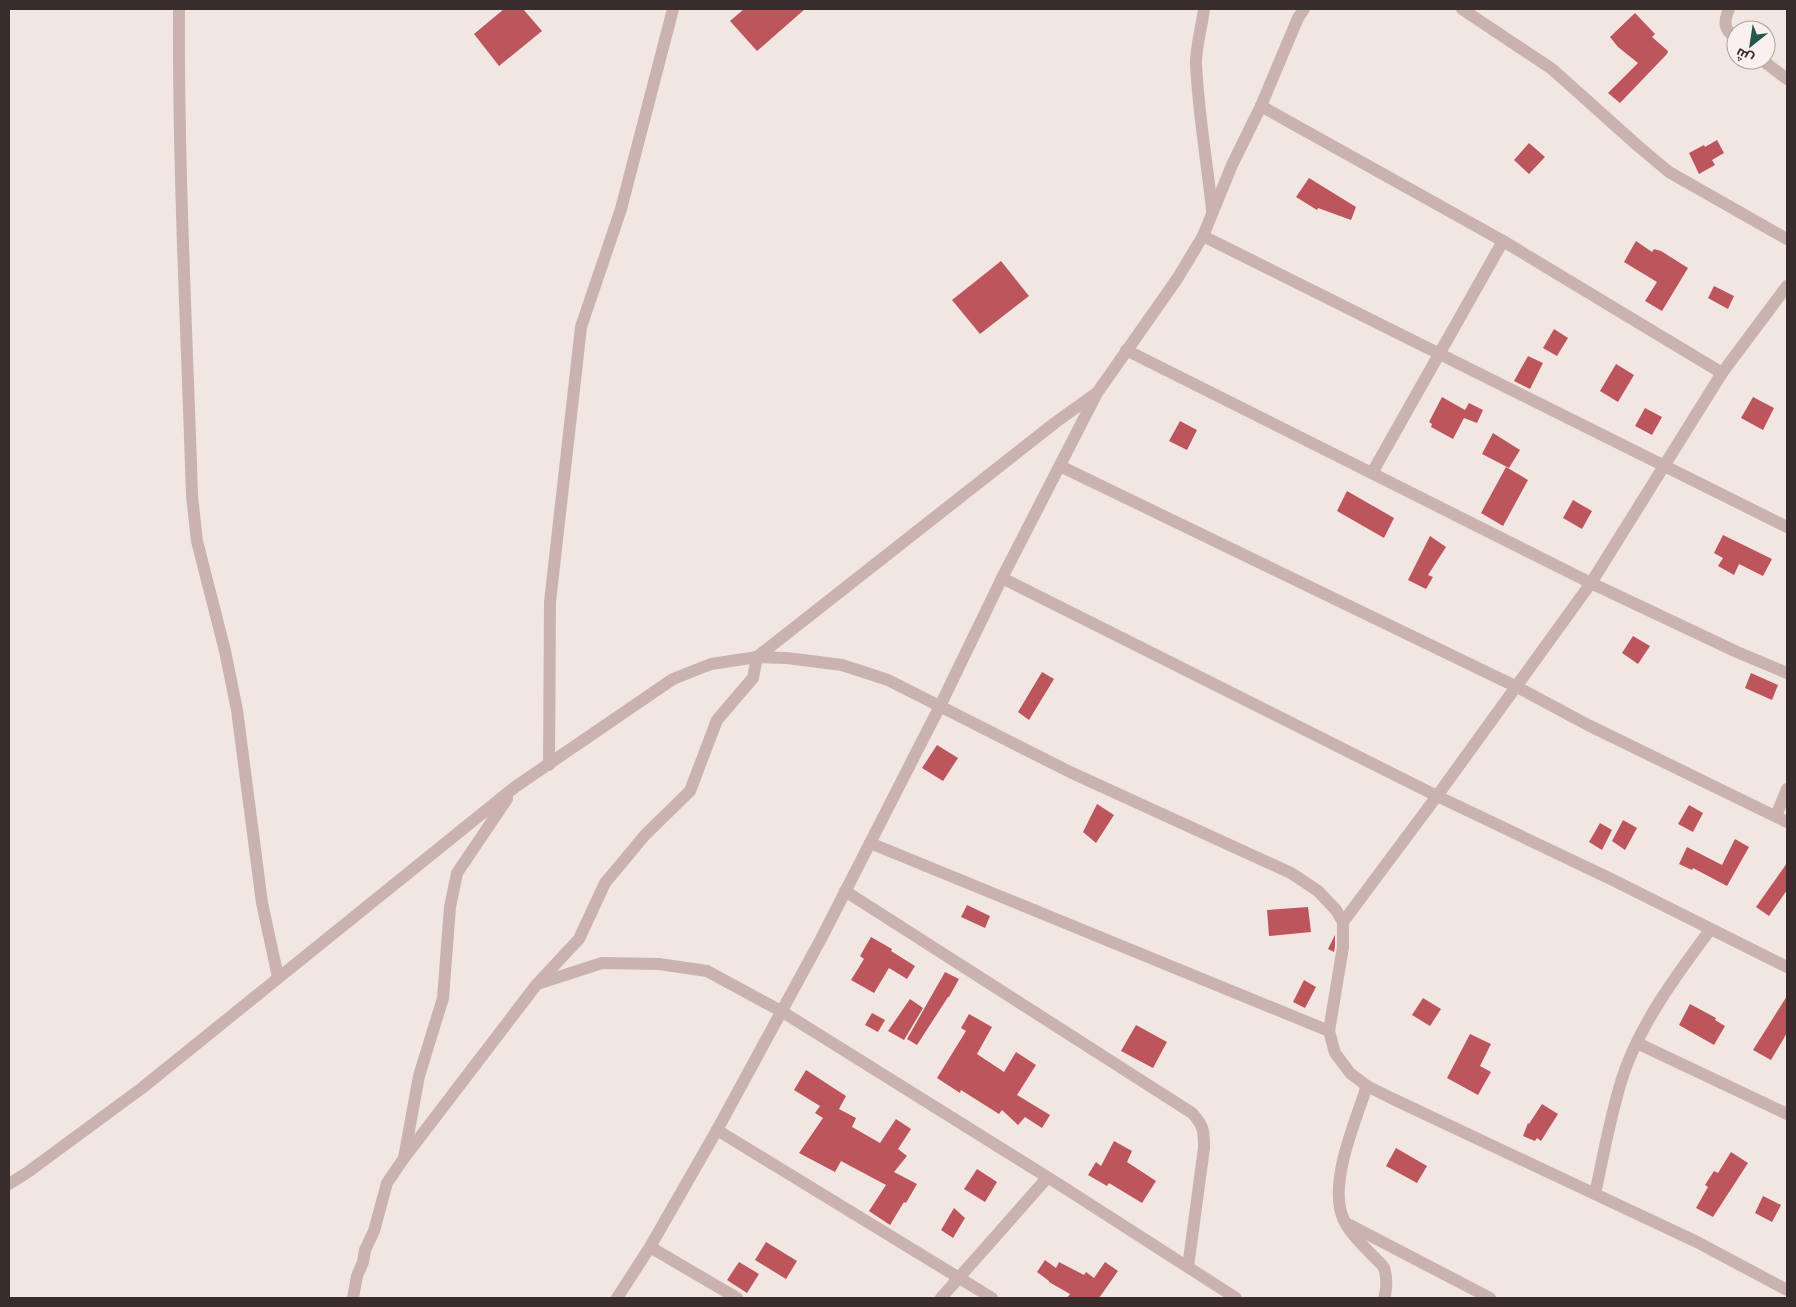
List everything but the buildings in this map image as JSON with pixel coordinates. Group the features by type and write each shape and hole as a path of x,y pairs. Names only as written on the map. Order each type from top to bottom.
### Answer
{"street":[{"path":"179,9 178,106 192,496 197,541 225,651 237,710 262,903 278,977"},
{"path":"550,764 550,602 581,327 621,209 673,9"},
{"path":"1204,9 1196,60 1200,114 1208,165 1212,212"},
{"path":"618,1298 650,1247 717,1130 845,891 1097,393 1203,236 1232,165 1261,106 1298,18 1304,9"},
{"path":"1462,9 1552,69 1669,172 1787,239"},
{"path":"1726,26 1724,21 1729,9"},
{"path":"1775,70 1787,79"},
{"path":"1261,106 1504,241 1722,373"},
{"path":"1203,236 1787,527"},
{"path":"1372,474 1504,241"},
{"path":"1343,922 1518,687 1591,583 1722,373 1787,286"},
{"path":"1126,350 1591,583 1787,674"},
{"path":"353,1298 357,1276 363,1262 365,1250 374,1231 387,1183 537,984 579,939 604,884 645,835 690,791 717,720 753,678 757,656 1056,422 1097,393"},
{"path":"1060,466 1518,687 1588,725 1781,819 1787,790"},
{"path":"1002,578 1438,796 1613,880 1787,967"},
{"path":"9,1184 142,1088 515,787 673,679 711,664 757,656 842,665 888,680 1070,772 1291,873 1318,891 1336,910 1343,922 1343,947 1328,1031 1335,1053 1350,1073 1367,1086 1697,1242 1787,1290"},
{"path":"404,1158 418,1076 443,998 450,907 457,872 515,787"},
{"path":"870,843 1328,1031"},
{"path":"845,891 1192,1113 1202,1123 1204,1148 1188,1267"},
{"path":"1595,1194 1621,1080 1637,1043 1668,986 1710,930"},
{"path":"537,984 602,963 659,964 707,971 781,1011 1236,1298"},
{"path":"1637,1043 1787,1114"},
{"path":"1367,1086 1341,1170 1340,1207 1344,1222 1353,1235 1384,1267 1386,1279 1384,1298"},
{"path":"717,1130 992,1298"},
{"path":"941,1298 1047,1178"},
{"path":"1344,1222 1490,1298"},
{"path":"650,1247 737,1298"}]}
